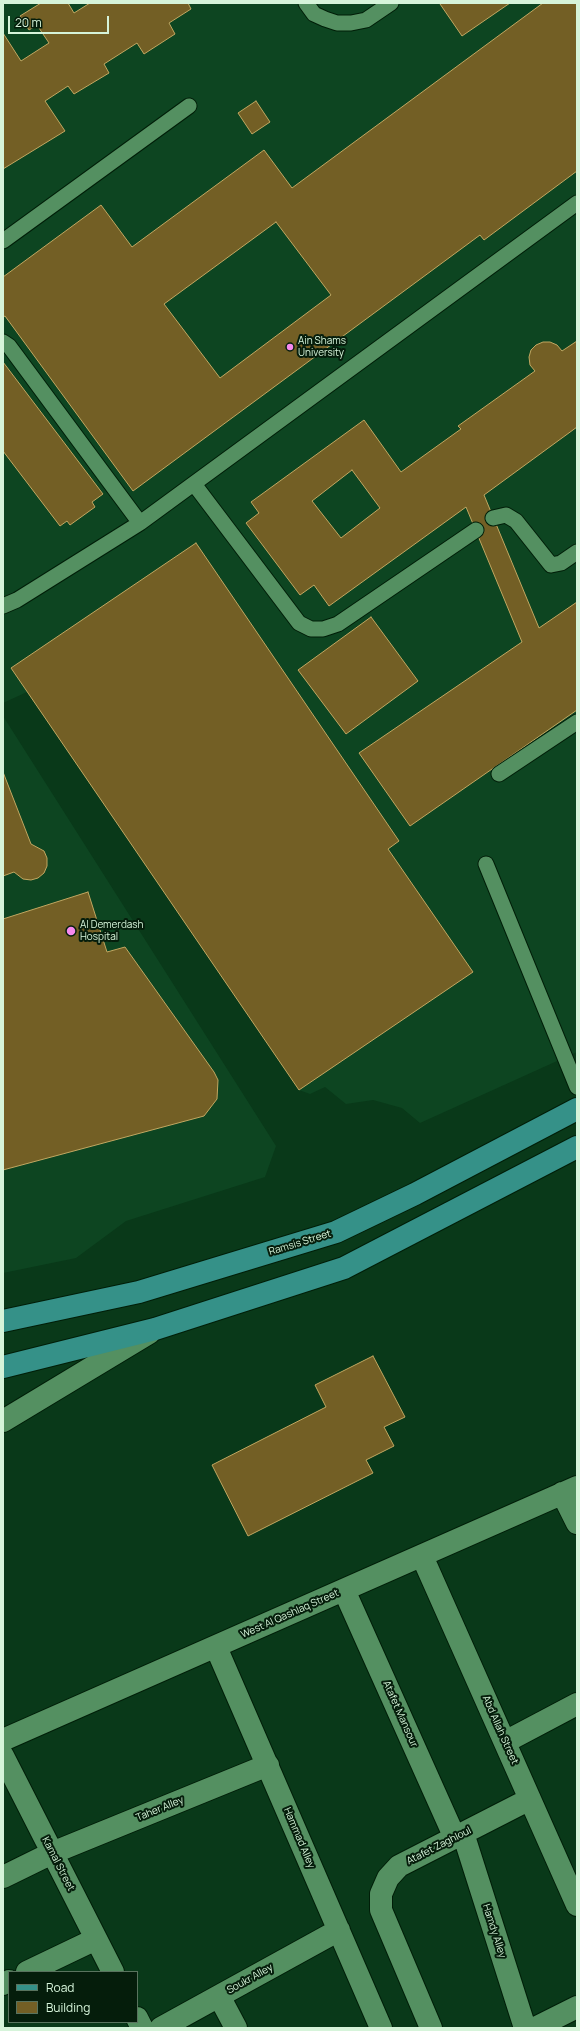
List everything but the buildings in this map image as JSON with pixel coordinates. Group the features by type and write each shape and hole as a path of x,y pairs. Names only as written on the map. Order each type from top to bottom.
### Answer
{"main road":[{"name":"Ramsis Street","path":"3,1321 139,1292 336,1232 415,1194 577,1109"},
{"path":"3,1367 155,1329 344,1268 577,1147"}],"street":[{"path":"3,1421 155,1329"},
{"path":"570,1490 577,1523"},
{"name":"West Al Qashlaq Street","path":"3,1740 570,1490"},
{"name":"Abd Allah Street","path":"422,1556 577,1904"},
{"name":"Atafet Mansour","path":"344,1590 459,1835"},
{"name":"Hammad Alley","path":"216,1647 381,2028"},
{"path":"505,1742 577,1704"},
{"name":"Kamal Street","path":"3,1756 112,1971"},
{"name":"Taher Alley","path":"3,1876 52,1853 268,1765"},
{"name":"Atafet Zaghloul","path":"431,2028 381,1910 381,1894 388,1878 399,1866 530,1799"},
{"name":"Hamdy Alley","path":"459,1835 525,2028"},
{"name":"Soukr Alley","path":"161,2028 339,1930"},
{"path":"29,1971 96,1938"},
{"path":"219,1996 236,2028"},
{"path":"535,2028 577,2007"}],"lane":[{"path":"306,3 314,14 325,20 337,23 351,23 366,20 391,3"},
{"path":"3,241 189,106"},
{"path":"3,606 17,600 140,522 577,203"},
{"path":"3,342 9,346 140,522"},
{"path":"194,484 299,623 311,629 323,629 338,624 476,530"},
{"path":"493,518 506,515 516,521 551,565 561,563 577,552"},
{"path":"499,774 577,722"},
{"path":"486,864 577,1087"}],"shaded area":[{"name":"Ain Shams University","path":"3,3 577,3 577,1052 420,1123 402,1108 373,1100 346,1104 325,1087 310,1094 299,1090 27,692 3,703"},
{"name":"Al Demerdash Hospital","path":"3,716 276,1146 265,1177 126,1221 76,1258 3,1273"}],"place":[{"name":"Ain Shams University","path":"290,347"},
{"name":"Al Demerdash Hospital","path":"71,931"}]}
